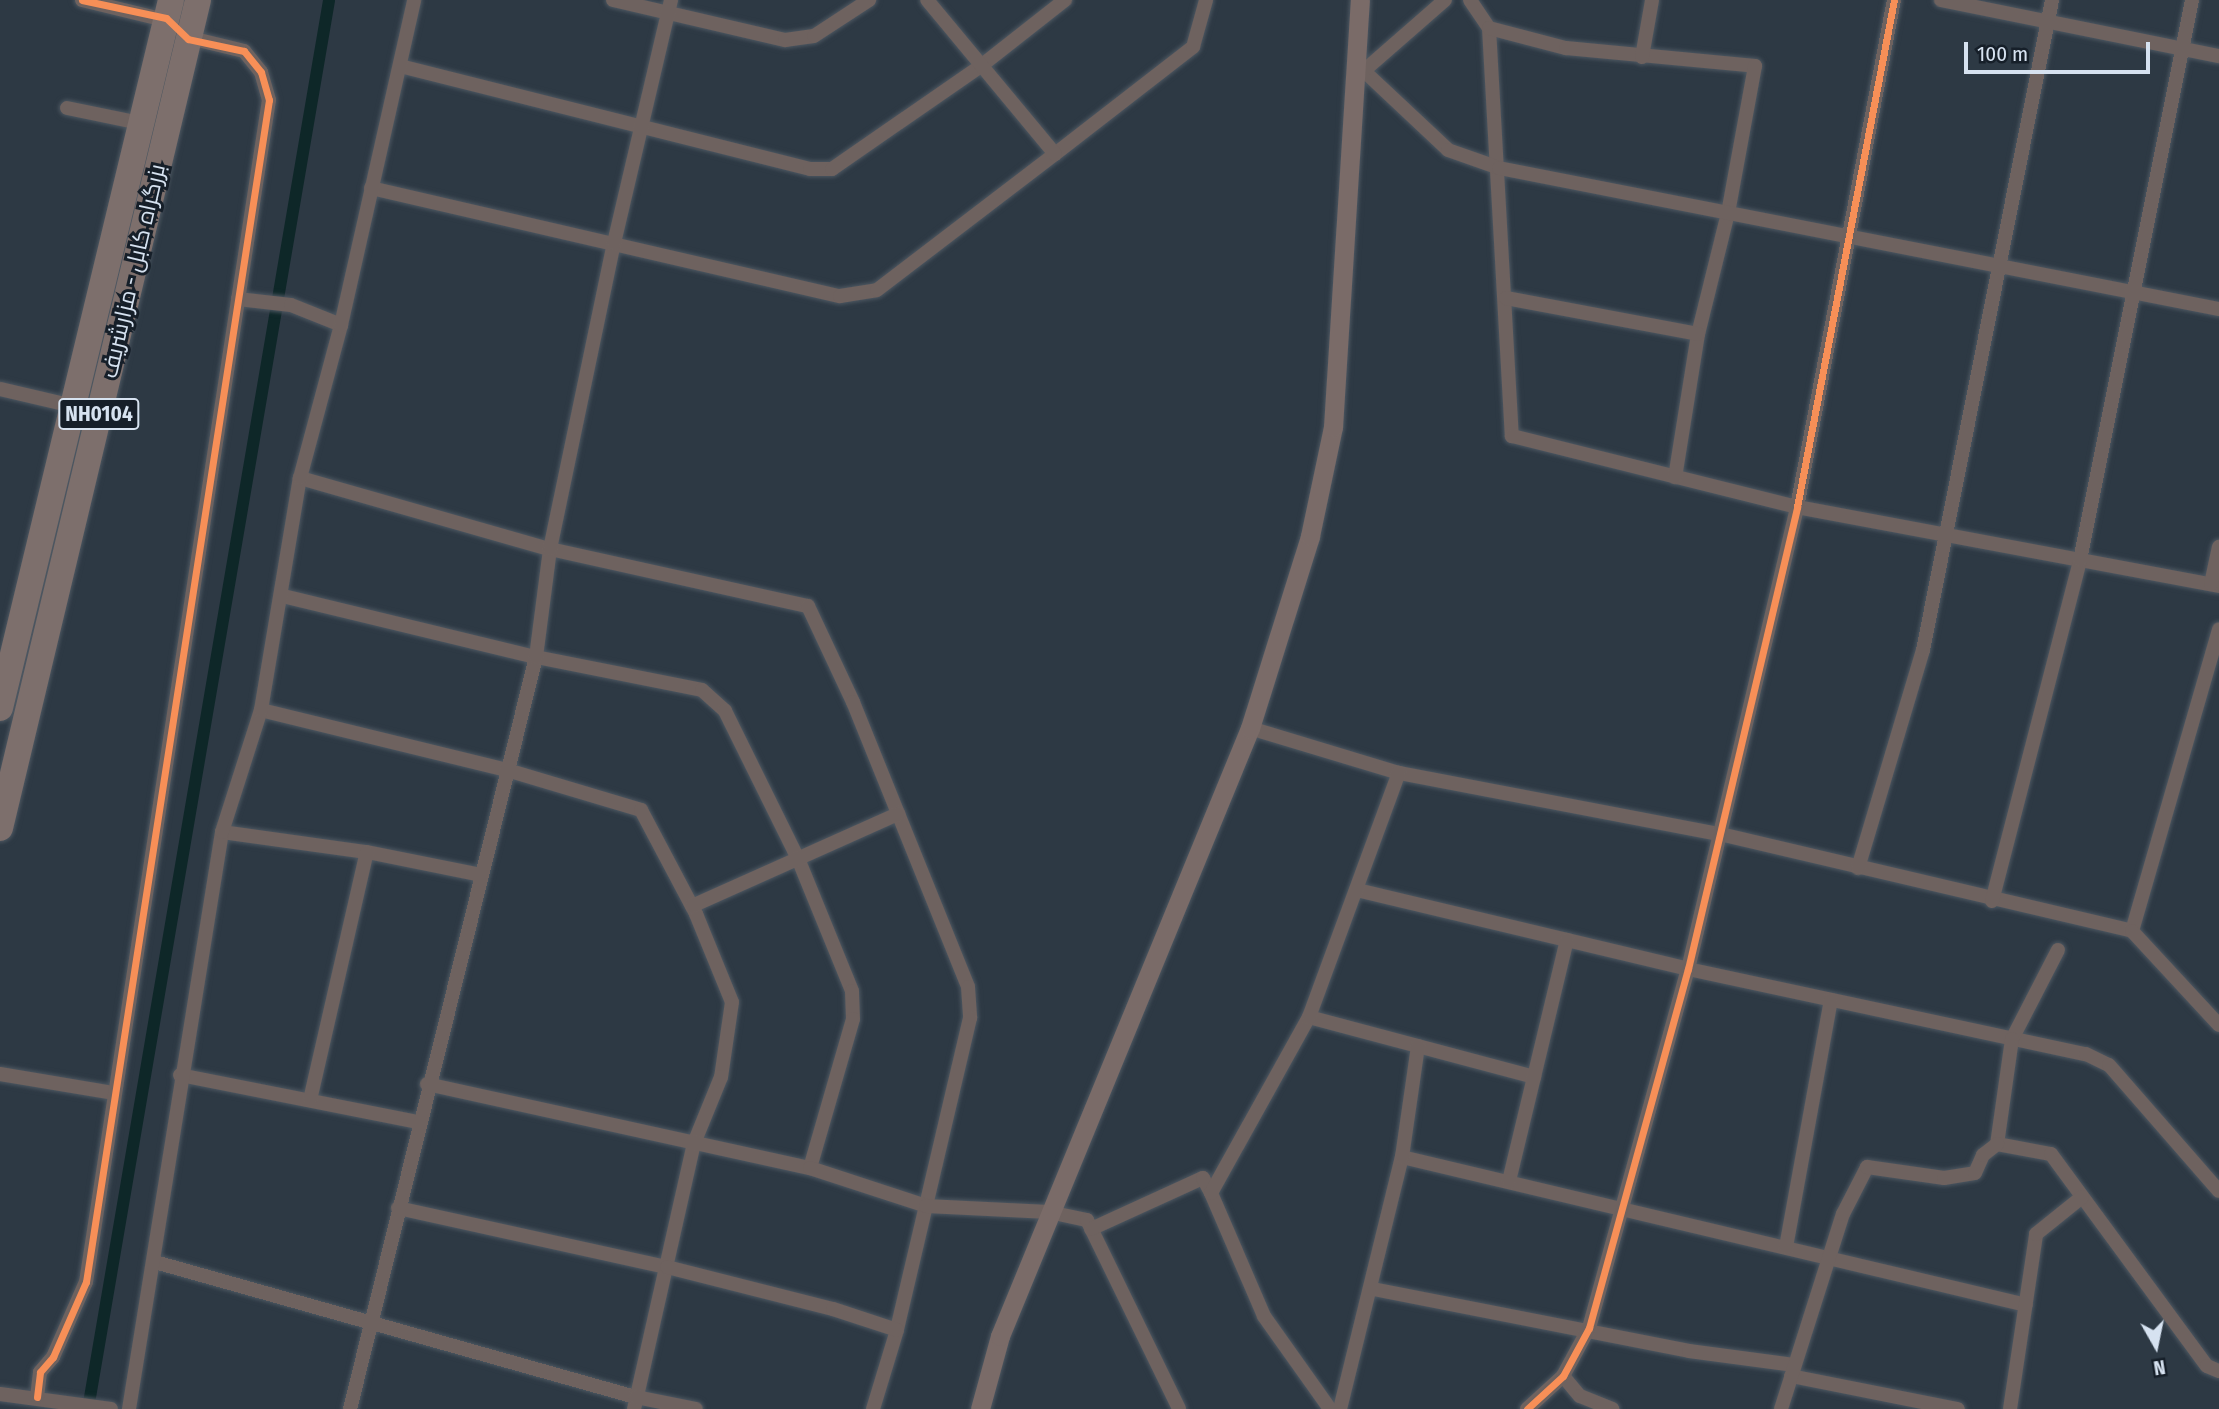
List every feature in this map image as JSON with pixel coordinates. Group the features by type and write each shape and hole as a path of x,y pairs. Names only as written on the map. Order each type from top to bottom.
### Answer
{"highway":[{"name":"بزرگراه کابل - مزارشریف","path":"0,828 198,0"},
{"name":"بزرگراه کابل - مزارشریف","path":"0,708 6,661 73,406 169,9"}],"main road":[{"path":"981,1409 1000,1336 1250,728 1310,536 1333,427 1360,74 1360,0"}],"street":[{"path":"37,1397 40,1372 53,1357 86,1282 268,100 261,72 244,51 188,40 169,9 82,0"},
{"path":"130,1409 155,1262 180,1075 222,832 261,710 283,596 300,478 341,325 414,0"},
{"path":"613,0 669,7 785,40 814,36 869,0"},
{"path":"927,0 1055,154"},
{"path":"400,66 810,169 832,169 981,65 1065,0"},
{"path":"371,188 840,296 877,290 1193,47 1206,0"},
{"path":"1444,0 1360,74 1448,150 1499,168 2219,309"},
{"path":"1470,0 1489,29 1499,168 1512,436 1797,507 2215,585 2219,547"},
{"path":"1642,57 1652,0"},
{"path":"1527,1409 1563,1376 1589,1328 1688,969 1797,507 1894,0"},
{"path":"1941,0 2048,20 2182,51 2219,56"},
{"path":"1858,868 1923,650 2002,266 2011,197 2052,0"},
{"path":"1992,901 2080,560 2136,292 2192,0"},
{"path":"350,1409 427,1084 536,657 550,549 614,243 669,7"},
{"path":"1489,29 1566,48 1755,66 1728,213 1698,334 1675,477"},
{"path":"67,108 140,123"},
{"path":"1506,298 1698,334"},
{"path":"238,299 290,305 341,325"},
{"path":"0,389 73,406"},
{"path":"300,478 550,549 808,606 898,814 968,987 970,1018 898,1330 873,1409"},
{"path":"283,596 536,657 702,690 725,711 799,861 852,991 853,1019 810,1168"},
{"path":"2132,931 2219,629"},
{"path":"261,710 507,770 641,810 692,906 732,1002 721,1077 694,1143 635,1403"},
{"path":"1250,728 1399,773 1720,834 1992,901 2132,931 2219,1025"},
{"path":"1211,1193 1309,1017 1399,773"},
{"path":"692,906 799,861 898,814"},
{"path":"222,832 367,852 481,875"},
{"path":"310,1100 367,852"},
{"path":"1357,890 1688,969 2086,1054 2109,1065 2219,1191"},
{"path":"1509,1181 1567,940"},
{"path":"1781,1409 1843,1214 1867,1167 1928,1177 1975,1173 1983,1155 1997,1144 2012,1039 2058,950"},
{"path":"1786,1247 1831,1000"},
{"path":"1309,1017 1534,1076"},
{"path":"1340,1409 1373,1289 1402,1157 1418,1046"},
{"path":"0,1074 114,1093"},
{"path":"180,1075 418,1122"},
{"path":"427,1084 810,1168 926,1206 1049,1212 1087,1220 1179,1409"},
{"path":"1997,1144 2051,1154 2207,1366 2219,1371"},
{"path":"1402,1157 2026,1305"},
{"path":"1091,1229 1203,1178 1264,1316 1330,1409"},
{"path":"2010,1409 2036,1234 2082,1197"},
{"path":"398,1208 667,1268 833,1309 898,1330"},
{"path":"155,1262 635,1403 696,1409"},
{"path":"1373,1289 1589,1328 1689,1351 1792,1370 1958,1409"},
{"path":"1563,1376 1580,1396 1608,1408"},
{"path":"0,1394 62,1399 110,1409"}],"waterway":[{"path":"88,1409 329,0"}],"cycle path":[{"path":"37,1397 40,1372 53,1357 86,1282 269,100 261,72 244,51 188,39 166,18 82,0"},
{"path":"1527,1409 1563,1376 1589,1328 1688,969 1797,507 1894,0"}]}
